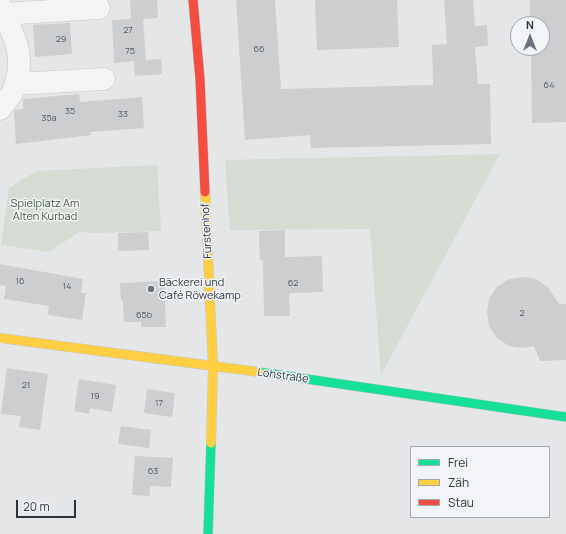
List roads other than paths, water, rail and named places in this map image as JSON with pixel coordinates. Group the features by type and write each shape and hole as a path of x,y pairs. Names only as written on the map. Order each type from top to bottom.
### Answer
{"street":[{"name":"Fürstenhof","path":"193,0 200,79 213,366 208,534"},
{"path":"0,109 16,84 19,59 17,46 2,10 99,8"},
{"path":"16,84 104,79"},
{"name":"Lohstraße","path":"0,338 197,363 566,417"}],"place":[{"name":"Bäckerei und Café Röwekamp","path":"151,289"}],"park label":[{"name":"Spielplatz Am Alten Kurbad","path":"45,210"}]}
